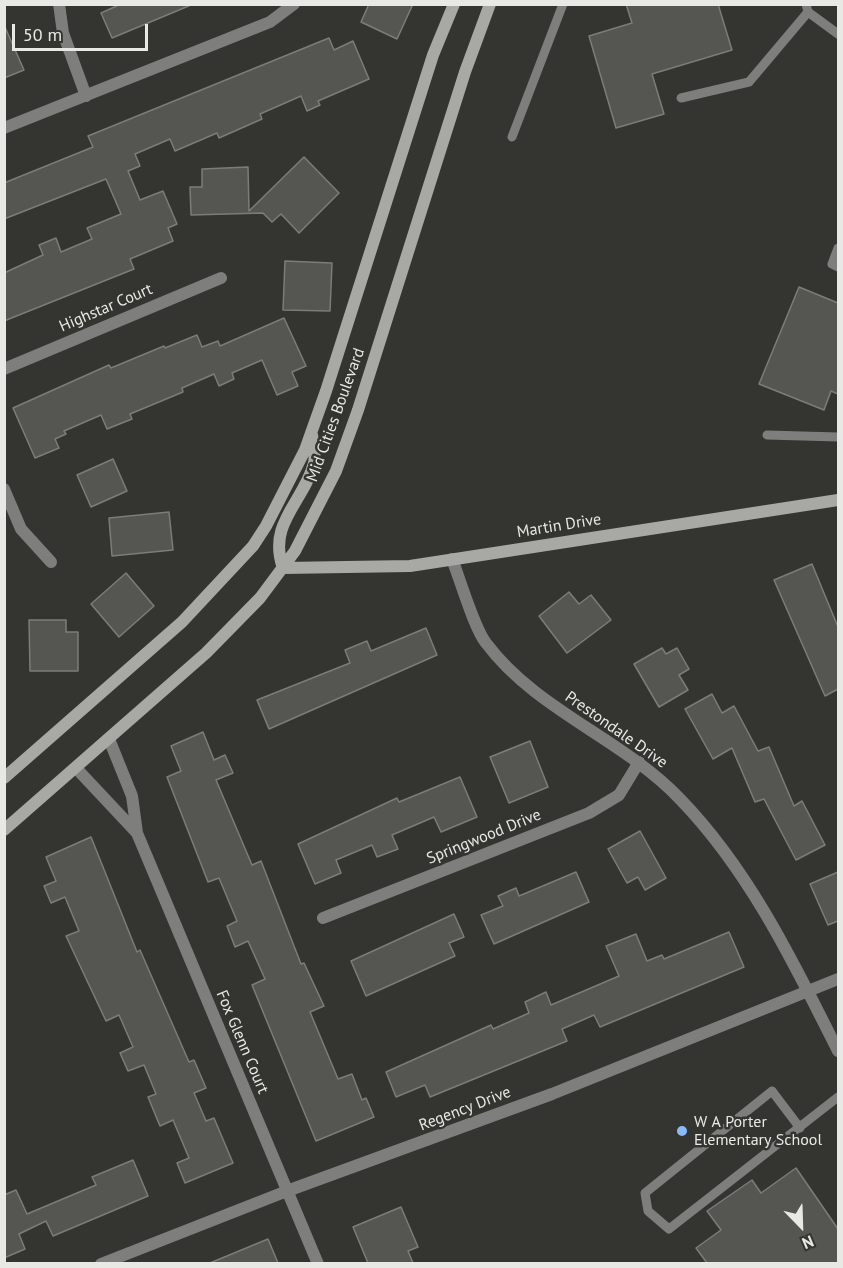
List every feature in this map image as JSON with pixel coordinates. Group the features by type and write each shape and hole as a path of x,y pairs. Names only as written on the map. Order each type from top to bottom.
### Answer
{"main road":[{"name":"Mid Cities Boulevard","path":"4,778 182,622 253,546 305,450 383,216 433,55 454,4"},
{"name":"Mid Cities Boulevard","path":"4,830 206,653 260,597 283,568 336,471 414,240 465,72 490,4"},
{"path":"283,568 278,556 281,528 315,462 312,430"},
{"name":"Martin Drive","path":"283,568 410,566 838,500"}],"street":[{"path":"59,4 63,33 86,96"},
{"path":"4,128 270,22 294,4"},
{"name":"Highstar Court","path":"4,369 221,278"},
{"path":"4,489 21,529 51,562"},
{"name":"Prestondale Drive","path":"452,559 484,642 516,676 560,712 639,762 680,798 738,868 808,991 838,1052"},
{"name":"Fox Glenn Court","path":"109,739 132,796 136,833 318,1263"},
{"name":"Springwood Drive","path":"323,918 589,813 619,795 639,762"},
{"name":"Fox Glenn Court","path":"76,768 136,833"},
{"name":"Regency Drive","path":"101,1263 287,1191 552,1094 838,979"}],"lane":[{"path":"512,137 563,4"},
{"path":"681,98 749,82 807,8 838,34"},
{"path":"838,248 832,264 838,267"},
{"path":"767,435 838,437"},
{"path":"800,1128 772,1091 645,1193 648,1211 669,1229 800,1128 838,1097"}],"building":[{"path":"121,4 191,5 112,38 101,13"},
{"path":"369,4 413,4 397,39 361,22"},
{"path":"626,4 718,4 732,50 652,74 664,114 616,128 589,36 632,23"},
{"path":"4,25 24,70 4,78"},
{"path":"329,38 334,50 353,41 369,79 318,101 320,105 307,111 301,96 260,114 262,119 219,138 217,133 175,151 170,139 135,154 140,166 128,171 140,200 163,191 177,224 168,228 173,241 130,259 134,269 4,321 4,273 43,255 39,245 56,238 61,252 92,239 87,228 121,214 106,179 4,219 4,183 93,147 88,136"},
{"path":"304,157 339,193 299,233 281,214 272,222 263,213 191,215 190,187 202,187 202,169 248,167 249,211"},
{"path":"285,261 332,263 330,311 283,310"},
{"path":"799,287 838,303 838,394 831,391 824,410 759,384"},
{"path":"284,318 306,366 292,372 298,386 277,395 262,360 232,373 234,379 219,386 214,374 182,388 183,392 130,414 132,419 107,429 101,415 64,431 66,434 55,439 59,448 35,458 13,408 109,365 111,368 197,335 202,347 218,341 220,346"},
{"path":"113,459 127,491 91,507 77,475"},
{"path":"169,512 173,550 112,556 109,518"},
{"path":"812,564 838,627 838,689 825,696 774,580"},
{"path":"126,573 154,606 119,637 91,604"},
{"path":"569,592 579,604 591,595 611,620 567,653 539,616"},
{"path":"29,620 66,620 66,632 78,632 78,671 30,671"},
{"path":"426,628 437,655 269,729 257,700 350,663 345,650 367,641 371,651"},
{"path":"662,648 666,654 677,648 689,669 679,675 688,690 659,707 634,664"},
{"path":"712,694 722,713 734,706 758,751 769,747 794,806 802,801 825,845 796,860 764,799 755,802 732,748 713,759 685,709"},
{"path":"203,732 214,760 225,755 233,773 216,780 252,865 261,861 301,964 304,963 324,1006 310,1012 338,1079 352,1074 362,1100 366,1098 374,1117 316,1141 252,985 265,979 248,941 235,947 227,926 237,921 219,878 208,882 167,777 181,771 171,746"},
{"path":"530,741 548,787 509,803 490,757"},
{"path":"460,777 477,817 441,832 434,817 392,835 398,849 377,857 372,845 336,860 341,873 315,884 298,844 397,798 399,802"},
{"path":"640,831 666,878 645,890 638,877 627,883 608,849"},
{"path":"91,837 137,952 140,950 189,1062 194,1060 206,1088 194,1093 206,1121 214,1118 233,1163 185,1183 177,1163 189,1158 173,1120 160,1126 148,1097 156,1094 144,1065 128,1071 120,1053 133,1047 119,1015 106,1021 66,936 79,931 65,897 51,903 44,886 56,881 46,857"},
{"path":"576,872 589,902 494,944 481,915 503,906 498,896 516,888 519,896"},
{"path":"838,872 838,921 828,925 810,884"},
{"path":"454,914 464,937 449,943 455,956 366,996 351,961"},
{"path":"729,932 744,967 600,1027 594,1015 562,1029 567,1041 430,1097 425,1085 396,1097 386,1072 491,1025 493,1029 529,1013 525,1002 546,992 551,1005 619,976 606,946 636,934 647,961 662,955 664,959"},
{"path":"133,1160 148,1196 53,1236 46,1221 19,1234 25,1249 4,1258 4,1195 16,1190 27,1214 96,1185 92,1177"},
{"path":"796,1168 838,1229 838,1263 707,1263 696,1248 721,1230 707,1211 752,1180 761,1193"},
{"path":"401,1207 418,1247 408,1251 413,1263 368,1263 353,1227"},
{"path":"268,1239 278,1263 210,1263"}],"place":[{"name":"W A Porter Elementary School","path":"682,1131"}]}
